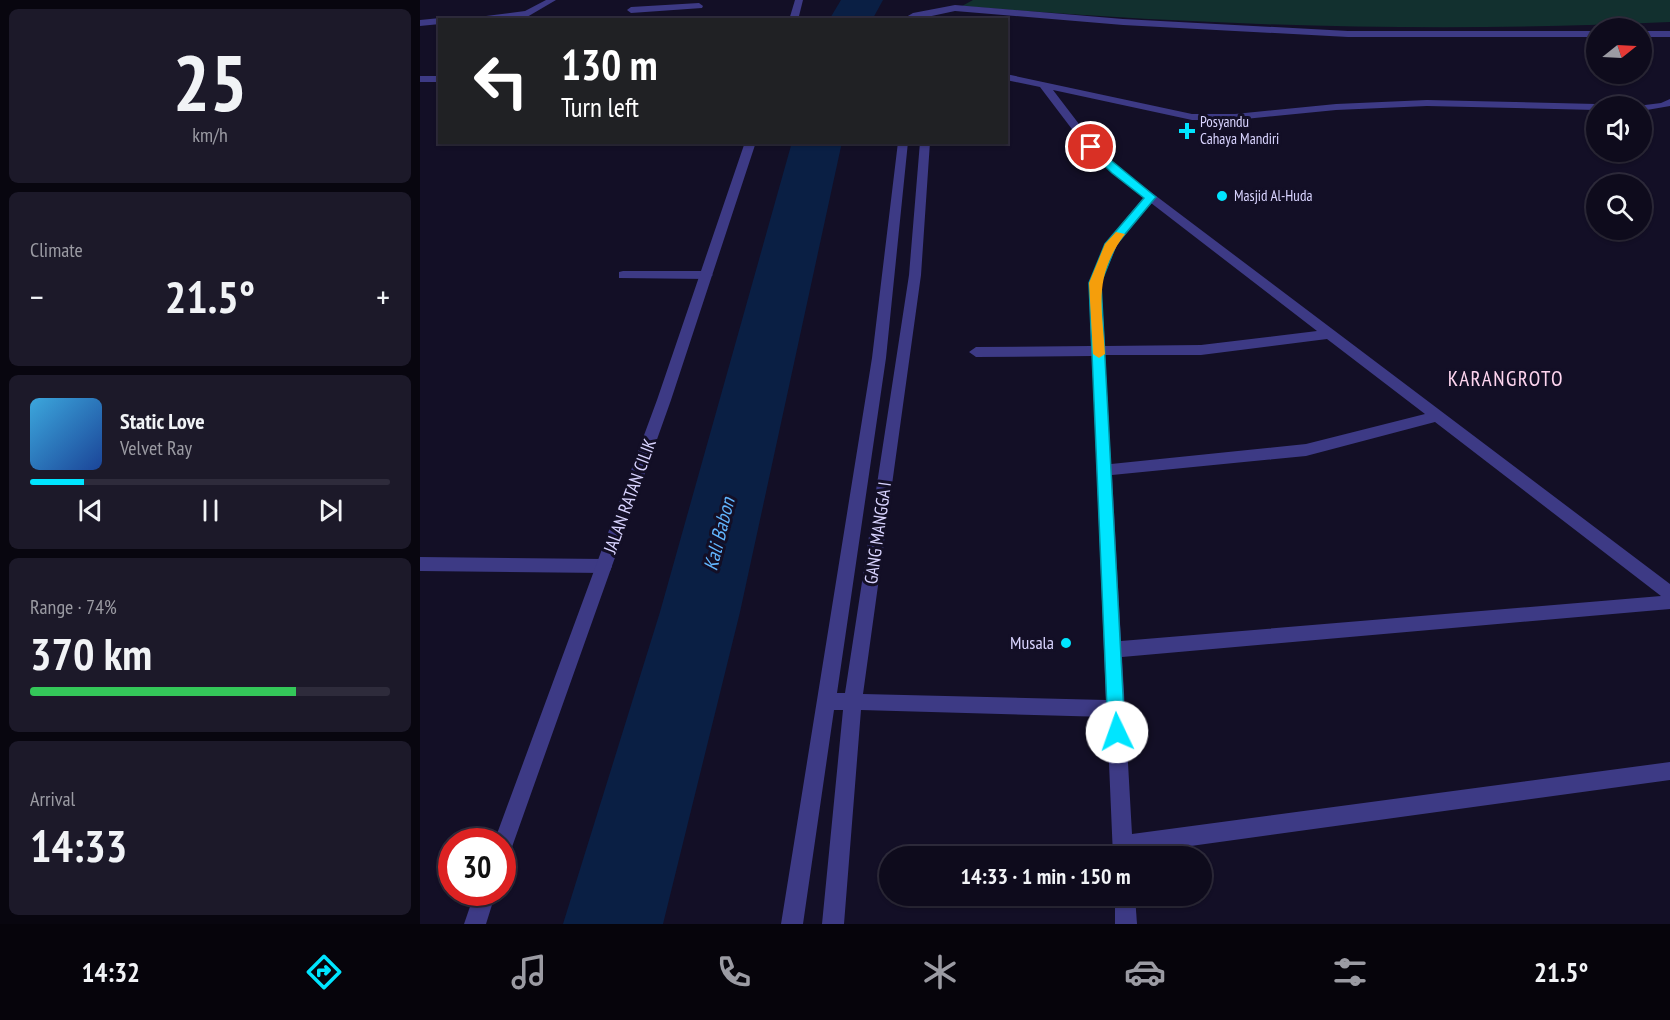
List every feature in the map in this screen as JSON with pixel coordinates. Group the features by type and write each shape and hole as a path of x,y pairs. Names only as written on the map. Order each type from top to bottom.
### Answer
{"street":[{"path":"482,18 527,14 552,0"},
{"path":"627,18 635,0"},
{"path":"793,18 800,0"},
{"path":"631,9 701,3"},
{"path":"693,18 701,3"},
{"path":"909,18 955,8 1123,22 1348,34 1586,34"},
{"path":"420,23 438,21"},
{"path":"1652,34 1670,34"},
{"path":"1008,77 1192,117 1235,117 1336,107 1427,103 1586,107"},
{"path":"420,79 438,79"},
{"path":"1043,84 1091,147 1115,170 1670,592"},
{"path":"1652,107 1663,106 1670,102"},
{"name":"JALAN RATAN CILIK","path":"509,828 707,275 750,144"},
{"path":"792,924 872,412 903,144"},
{"name":"GANG MANGGA I","path":"833,924 853,701 915,275 925,144"},
{"path":"1123,846 1095,283 1111,244 1150,197"},
{"path":"623,275 707,275"},
{"path":"976,352 1201,350 1331,334"},
{"path":"872,412 896,413"},
{"path":"1104,470 1306,450 1438,416"},
{"path":"420,564 604,566"},
{"path":"1112,650 1670,602"},
{"path":"827,701 1115,709"},
{"path":"1157,846 1670,771"},
{"path":"475,924 481,906"},
{"path":"1125,906 1126,924"}],"green space":[{"path":"973,0 1670,0 1670,22 1652,23 1652,18 1586,18 1586,25 1582,25 1316,26 1050,13 962,6"}],"waterway":[{"name":"Kali Babon","path":"851,18 862,0"},
{"name":"Kali Babon","path":"613,924 700,612 817,144"}],"slow traffic":[{"path":"1099,354 1095,283 1111,244 1119,234"}],"place":[{"name":"Posyandu Cahaya Mandiri","path":"1187,131"},
{"name":"Masjid Al-Huda","path":"1222,196"},
{"name":"Musala","path":"1066,643"}],"district":[{"name":"KARANGROTO","path":"1506,379"}],"route":[{"path":"1091,147 1115,170 1150,197 1111,244 1095,283 1117,732"}]}
